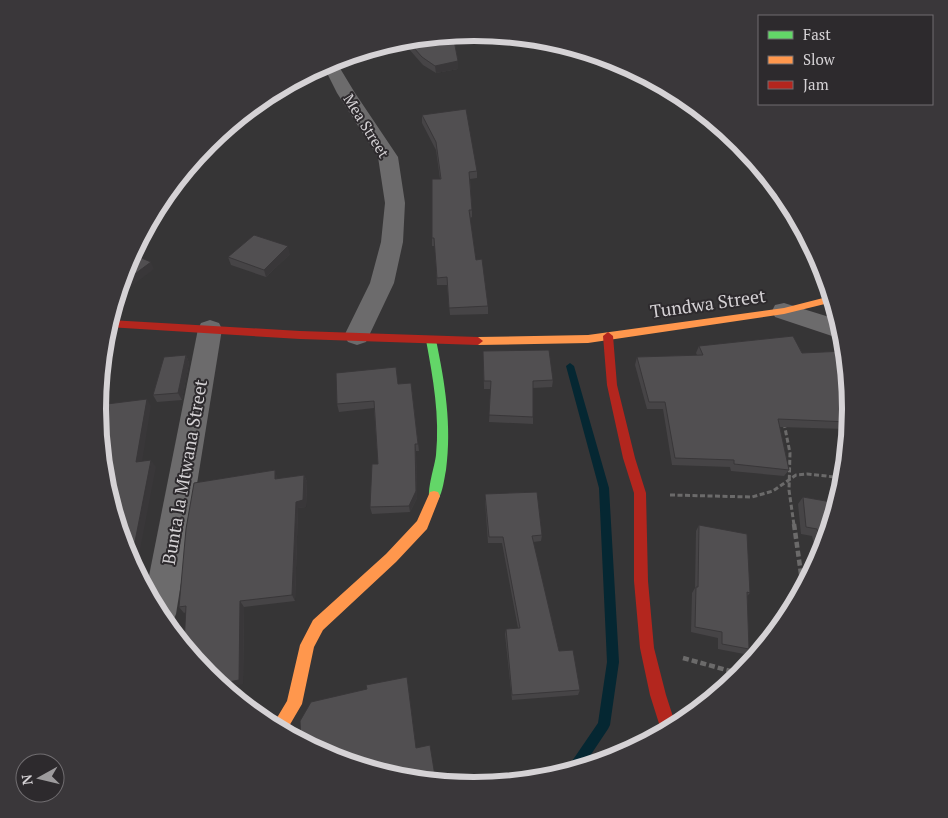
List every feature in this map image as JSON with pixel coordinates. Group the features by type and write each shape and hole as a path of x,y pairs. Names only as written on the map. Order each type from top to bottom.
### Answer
{"street":[{"name":"Mea Street","path":"333,69 346,93 388,157 395,203 392,242 382,283 356,336"},
{"name":"Tundwa Street","path":"117,324 300,335 499,342 588,339 784,311 825,301"},
{"path":"784,311 833,328"},
{"name":"Bunta la Mtwana Street","path":"161,602 210,329"},
{"path":"608,336 612,385 628,458 640,493 641,581 646,648 667,722"},
{"path":"282,722 294,704 307,645 318,625 391,558 422,525 434,500 438,482 444,420 441,387 430,340"}],"path":[{"path":"783,420 789,444 788,479 801,577"},
{"path":"640,493 718,498 752,497 774,491 796,475 807,474 836,477"},
{"path":"646,648 732,671"}],"building":[{"path":"454,42 458,61 435,66 422,57 412,46"},
{"path":"466,109 477,171 469,172 472,210 469,210 476,260 482,259 488,306 449,308 447,277 437,278 434,238 432,238 432,179 441,179 436,142 422,115"},
{"path":"254,235 288,246 264,270 228,257"},
{"path":"139,257 151,262 131,277"},
{"path":"793,336 802,353 837,351 841,385 841,422 778,419 789,470 734,464 734,460 675,458 665,402 649,402 637,357 703,355 699,346"},
{"path":"549,350 553,380 533,381 533,417 489,415 491,381 484,381 483,351"},
{"path":"186,355 178,393 153,395 164,357"},
{"path":"396,367 398,384 411,383 418,444 415,444 416,491 409,506 370,507 372,464 378,464 374,401 337,404 336,373"},
{"path":"147,399 136,462 151,460 134,549 113,481 109,457 106,404"},
{"path":"275,470 275,479 304,475 303,500 296,502 292,595 240,601 239,680 229,682 214,669 185,636 186,606 179,607 186,529 194,483"},
{"path":"537,492 542,535 532,536 559,651 573,650 580,690 512,695 506,629 520,628 503,537 489,537 485,494"},
{"path":"803,497 830,502 819,536 817,529 806,527"},
{"path":"699,525 747,534 750,593 747,592 749,649 722,644 722,632 695,627"},
{"path":"407,677 416,748 430,745 435,775 402,770 356,757 333,749 301,733 300,721 311,702 367,689 366,685"}],"waterway":[{"path":"570,366 604,488 613,662 604,725 579,761"}],"traffic: fast":[{"path":"431,340 439,380 443,418 442,456 434,496"}],"traffic: slow":[{"path":"478,341 588,339 784,311 825,301"},
{"path":"282,722 294,704 307,645 318,625 391,558 422,525 434,496"}],"traffic: jam":[{"path":"117,324 300,335 478,341"},
{"path":"608,336 612,385 629,458 640,493 641,581 647,648 666,722"}]}
